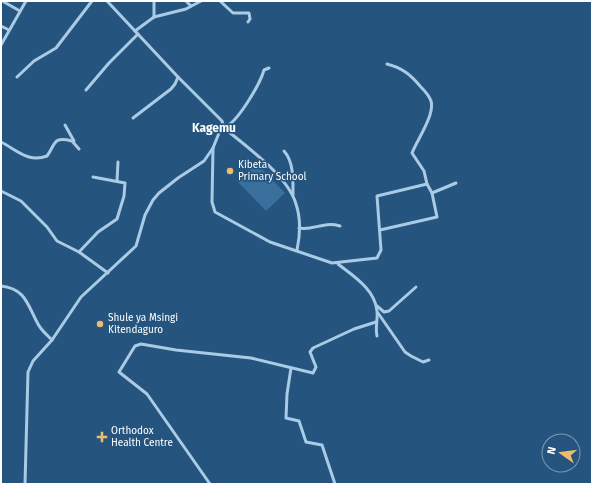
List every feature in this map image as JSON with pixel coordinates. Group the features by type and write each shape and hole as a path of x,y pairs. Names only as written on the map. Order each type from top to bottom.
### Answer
{"street":[{"path":"1,45 8,30 26,1"},
{"path":"17,77 34,61 56,48 92,1"},
{"path":"107,1 178,78 222,121 224,128 276,174 293,195"},
{"path":"154,1 154,17"},
{"path":"186,1 191,6"},
{"path":"135,31 154,17 191,6 201,1"},
{"path":"220,1 234,13 249,13 250,20 248,22"},
{"path":"4,2 20,11"},
{"path":"1,26 8,30"},
{"path":"86,90 138,34"},
{"path":"380,230 437,217 432,193 427,184 424,171 412,153 429,116 432,107 431,100 408,72 387,64"},
{"path":"25,484 28,372 33,361 52,340 78,301 136,246 144,215 159,193 178,178 204,161 213,148 219,133 236,118 258,85 264,70 269,68"},
{"path":"133,118 171,89 178,78"},
{"path":"64,126 79,149"},
{"path":"1,142 23,156 36,158 48,155 52,146 57,141 67,140 75,143"},
{"path":"213,148 212,202 215,212 270,242 338,264 357,278 371,293 377,312 407,354 423,362 429,360"},
{"path":"284,151 288,155 292,175 293,195 298,212 299,228 297,250"},
{"path":"117,181 118,162"},
{"path":"79,252 94,235 118,218 126,184 93,177"},
{"path":"432,193 456,183"},
{"path":"338,264 378,258 381,250 377,196 427,184"},
{"path":"1,191 21,201 47,227 57,241 79,252 108,273"},
{"path":"299,228 307,229 328,224 340,226"},
{"path":"1,286 13,288 22,294 41,328 52,340"},
{"path":"375,305 383,312 389,311 416,286"},
{"path":"377,312 377,336"},
{"path":"210,484 147,394 119,372 135,346 141,344 176,350 250,358 314,373 316,367 310,352 313,348 354,329 376,322"},
{"path":"291,368 287,394 286,418 299,420 306,442 322,445 335,484"}],"shaded area":[{"path":"256,163 285,193 266,211 237,181"}],"place":[{"name":"Kibeta Primary School","path":"230,171"},
{"name":"Shule ya Msingi Kitendaguro","path":"100,324"},
{"name":"Orthodox Health Centre","path":"102,437"}],"district":[{"name":"Kagemu","path":"214,128"}]}
